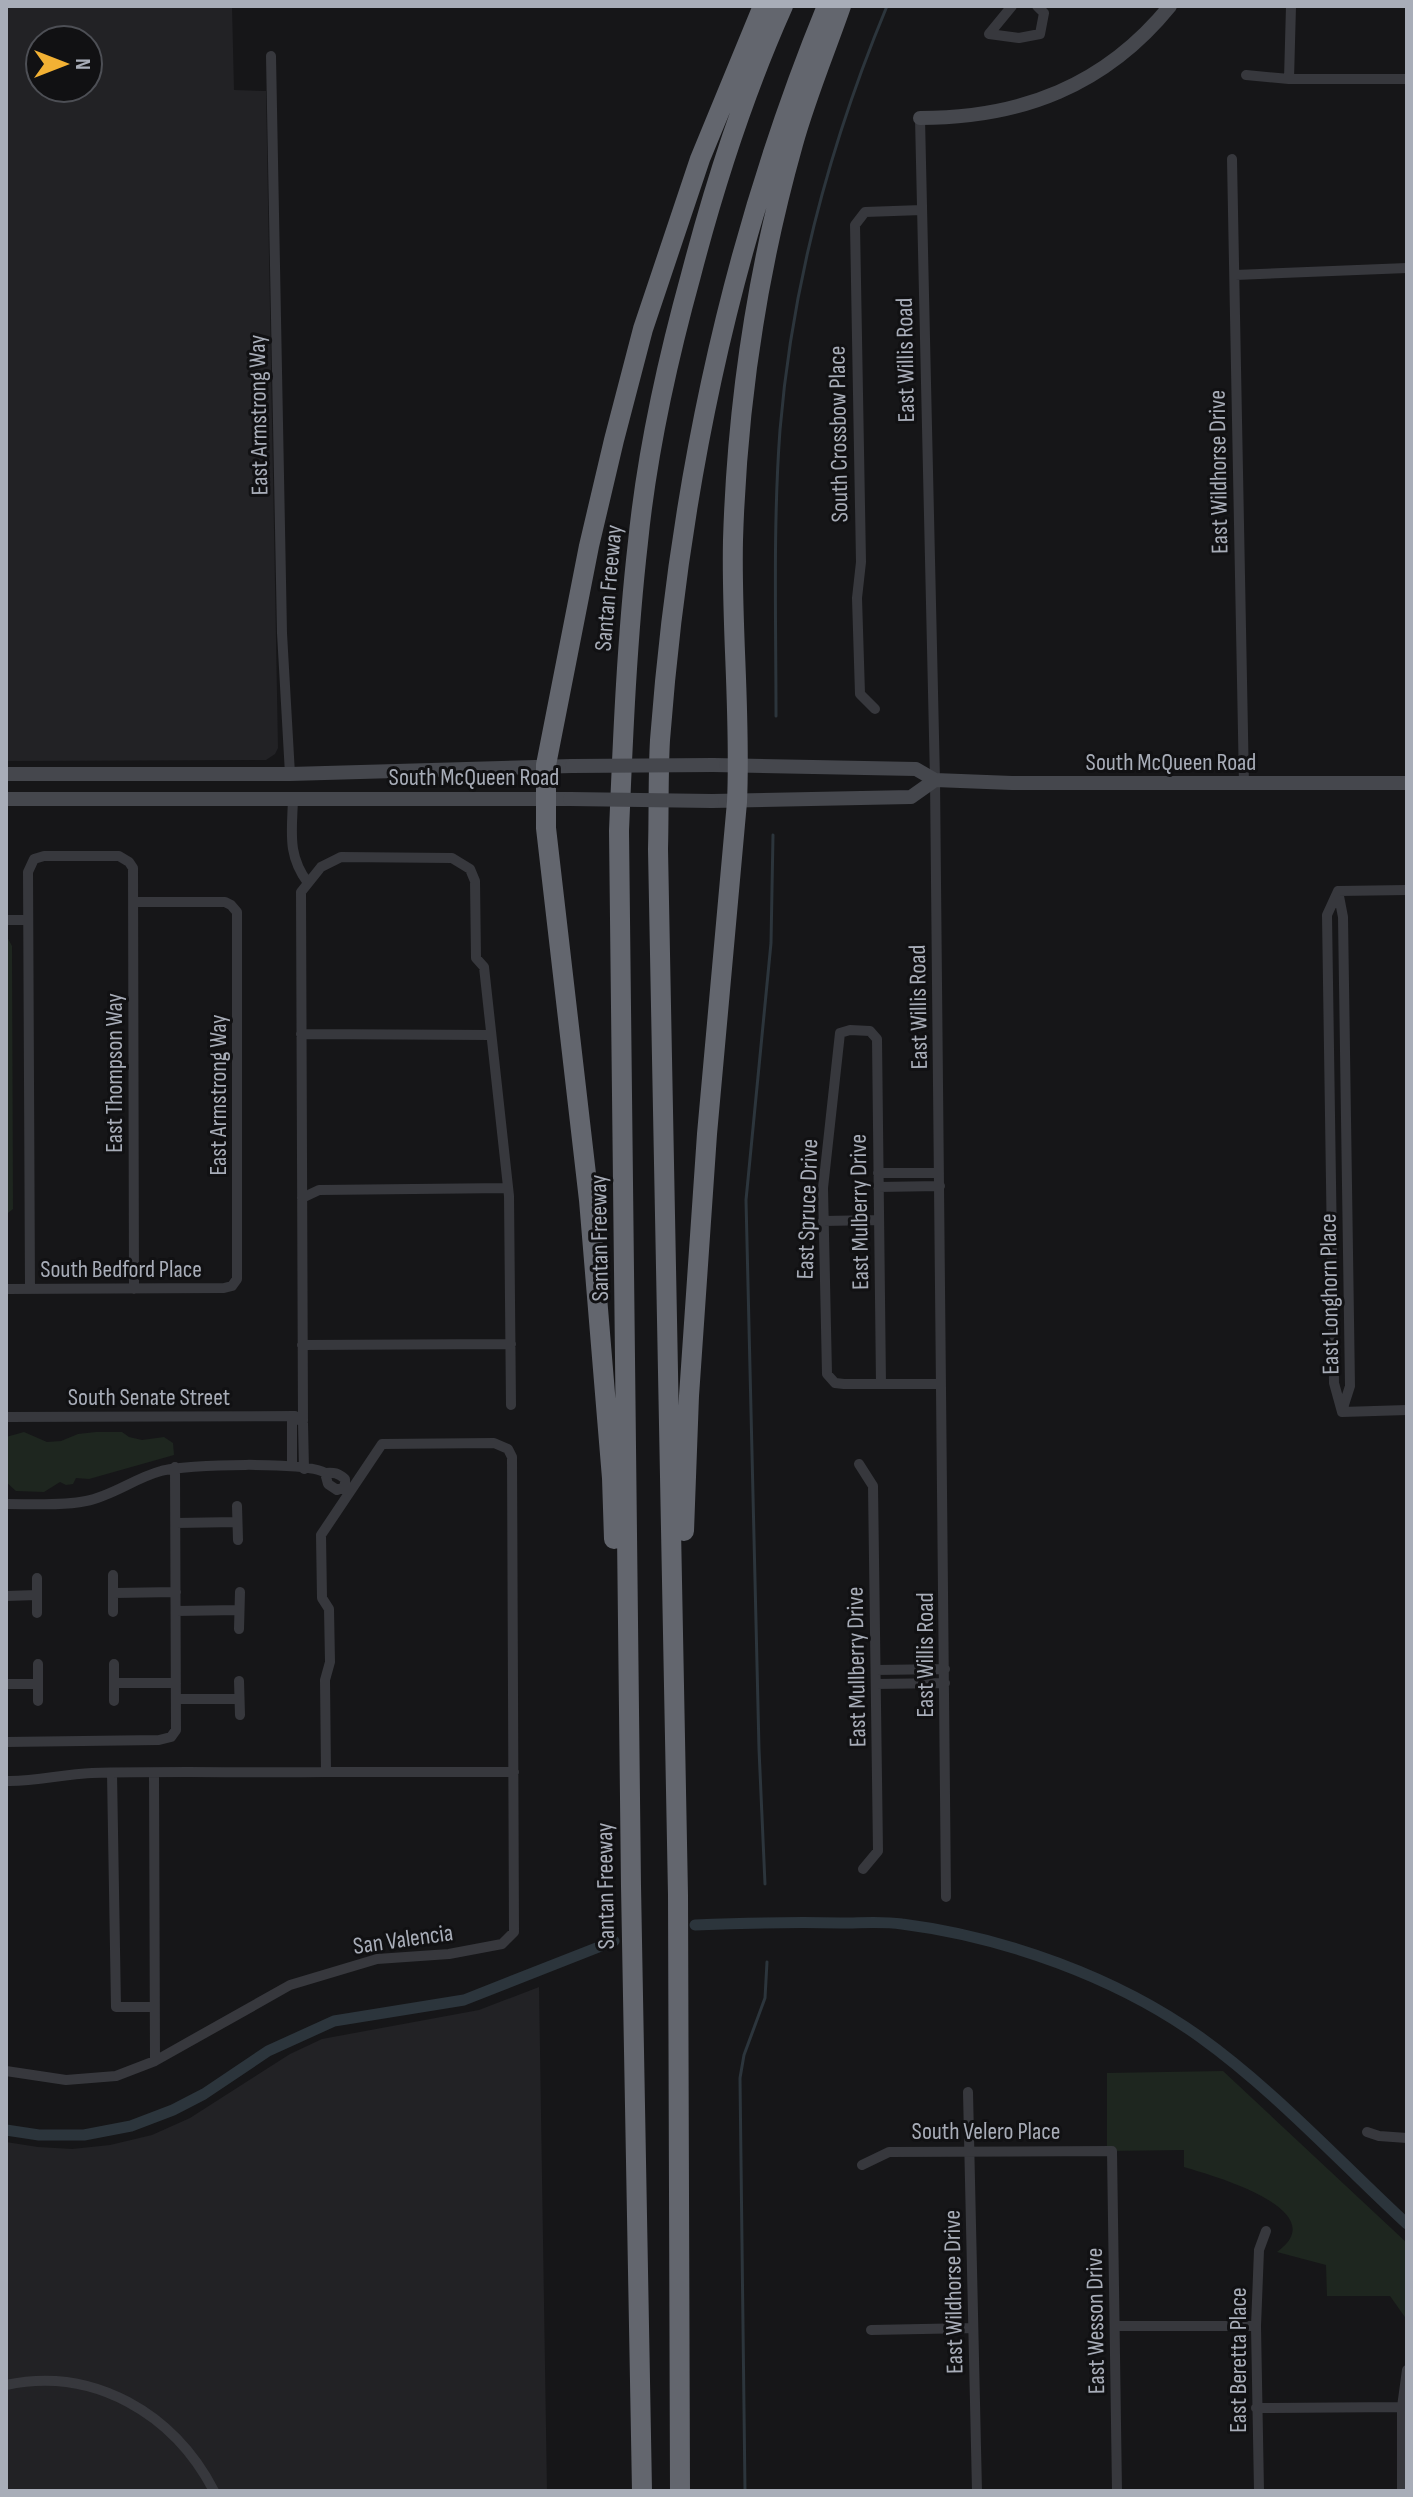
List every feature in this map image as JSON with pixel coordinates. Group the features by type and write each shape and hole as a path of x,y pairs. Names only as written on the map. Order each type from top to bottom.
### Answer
{"highway":[{"path":"631,1738 619,1649 612,1478 590,1215 546,828 546,765 589,546 643,329 700,159 763,6"},
{"name":"Santan Freeway","path":"642,2491 631,1886 619,831 626,677 638,541 662,395 697,250 753,76 783,6"},
{"path":"678,1895 658,849 660,741 686,520 715,356 756,204 798,76 827,6"},
{"path":"680,2491 678,1895 685,1475 714,1045 737,802 733,538 749,353 767,253 793,142 841,6"},
{"path":"632,2491 641,2420"},
{"path":"680,2460 688,2491"}],"main road":[{"path":"920,118 957,118 995,112 1070,88 1105,68 1134,45 1170,6"},
{"name":"South McQueen Road","path":"6,774 290,774 546,765 738,764 916,769 935,780 1041,784 1407,783"},
{"path":"290,774 293,799"},
{"name":"South McQueen Road","path":"6,799 737,802 911,797 935,780"}],"street":[{"path":"1012,6 989,34 1019,38 1040,34 1044,13 1037,6"},
{"path":"1289,79 1291,6"},
{"name":"East Armstrong Way","path":"271,56 282,633 290,774"},
{"path":"1246,75 1289,79 1407,79"},
{"name":"East Willis Road","path":"920,118 935,780 946,1897"},
{"name":"East Wildhorse Drive","path":"1232,159 1244,785"},
{"name":"South Crossbow Place","path":"875,709 860,694 857,598 861,562 855,225 865,212 922,210"},
{"path":"1235,275 1407,268"},
{"path":"293,799 292,854 297,869 308,883"},
{"name":"East Thompson Way","path":"28,920 28,872 34,859 44,856 119,856 133,868 134,1289"},
{"path":"304,1469 301,892 321,867 341,857 452,858 470,869 475,881 476,958 484,967 508,1188 511,1405"},
{"path":"1338,891 1407,890"},
{"name":"East Longhorn Place","path":"1338,891 1343,917 1350,1350 1350,1386 1342,1412"},
{"name":"East Longhorn Place","path":"1338,891 1327,915 1334,1383 1342,1412"},
{"name":"East Armstrong Way","path":"134,902 222,902 234,907 238,920 238,1269 235,1283"},
{"path":"6,920 28,920 30,1289"},
{"path":"1328,960 1344,959"},
{"name":"East Spruce Drive","path":"877,1039 870,1031 840,1033 823,1188 823,1221 827,1374 835,1383 881,1384"},
{"path":"301,1034 491,1035"},
{"name":"East Mulberry Drive","path":"877,1039 881,1384"},
{"path":"1329,1057 1345,1056"},
{"path":"1331,1159 1347,1158"},
{"path":"878,1173 939,1173"},
{"path":"878,1187 940,1186"},
{"path":"302,1198 319,1190 508,1188"},
{"path":"823,1221 879,1220"},
{"path":"1332,1256 1348,1255"},
{"name":"South Bedford Place","path":"6,1289 228,1288 235,1283"},
{"path":"302,1345 511,1344"},
{"path":"1334,1352 1350,1350"},
{"path":"881,1384 941,1384"},
{"path":"1342,1412 1407,1410"},
{"path":"292,1416 292,1466"},
{"name":"South Senate Street","path":"6,1417 292,1416 303,1421"},
{"name":"San Valencia","path":"6,2071 66,2080 116,2076 155,2061 290,1985 377,1959 449,1954 502,1944 514,1932 512,1457 508,1449 494,1443 382,1444 348,1489 321,1535 322,1598 329,1609 330,1662 325,1680 326,1772"},
{"name":"East Mullberry Drive","path":"859,1464 873,1486 878,1851 863,1869"},
{"path":"6,1504 90,1500 152,1473 175,1467 292,1466 320,1469 325,1473 336,1472 345,1479 348,1489"},
{"path":"6,1742 159,1740 171,1737 176,1730 175,1467"},
{"path":"237,1506 238,1540"},
{"path":"176,1523 237,1522"},
{"path":"113,1575 113,1612"},
{"path":"37,1578 37,1613"},
{"path":"114,1593 176,1592"},
{"path":"239,1629 240,1592"},
{"path":"6,1596 37,1595"},
{"path":"176,1611 239,1610"},
{"path":"38,1664 38,1701"},
{"path":"114,1664 114,1701"},
{"path":"905,1669 905,1684"},
{"path":"876,1670 945,1669"},
{"path":"239,1681 240,1715"},
{"path":"114,1683 176,1683"},
{"path":"876,1684 945,1683"},
{"path":"6,1684 38,1684"},
{"path":"177,1699 239,1699"},
{"path":"6,1781 20,1782 58,1774 112,1773 514,1772"},
{"path":"112,1773 116,2007 154,2007"},
{"path":"154,1773 155,2061"},
{"name":"East Wildhorse Drive","path":"968,2092 977,2491"},
{"path":"1367,2132 1407,2138"},
{"name":"South Velero Place","path":"862,2165 889,2152 1112,2151"},
{"name":"East Wesson Drive","path":"1112,2151 1117,2491"},
{"name":"East Beretta Place","path":"1259,2491 1256,2326 1259,2250 1266,2231"},
{"path":"1115,2326 1256,2326"},
{"path":"871,2330 973,2328"},
{"path":"1402,2491 1402,2407 1407,2370"},
{"path":"6,2385 44,2380 68,2383 113,2395 141,2407 190,2451 214,2491"},
{"path":"1256,2408 1402,2407"}],"shaded area":[{"path":"6,6 232,6 234,90 266,91 278,748 266,760 6,761"},
{"path":"6,935 12,946 13,1209 8,1213"},
{"path":"24,1432 47,1442 96,1432 122,1432 142,1440 164,1437 173,1443 174,1455 89,1479 76,1478 73,1484 60,1482 44,1492 16,1491 6,1482 6,1437"},
{"path":"539,1987 547,2491 6,2491 6,2142 72,2149 110,2145 152,2135 190,2118 290,2054 322,2039 479,2010"},
{"path":"1223,2071 1407,2243 1407,2320 1390,2296 1327,2296 1326,2265 1277,2252 1291,2237 1291,2222 1281,2209 1241,2186 1184,2167 1184,2150 1107,2151 1107,2073"}],"waterway":[{"path":"776,716 778,465 794,321 804,267 832,161 887,6"},
{"path":"765,1884 746,1200 771,943 773,835"},
{"path":"695,1925 902,1924 980,1939 1096,1978 1167,2015 1228,2058 1281,2103 1407,2224"},
{"path":"6,2130 39,2135 84,2135 131,2126 204,2094 268,2051 334,2021 464,2000 614,1941"},
{"path":"745,2491 740,2078 744,2055 765,1998 767,1962"}]}
